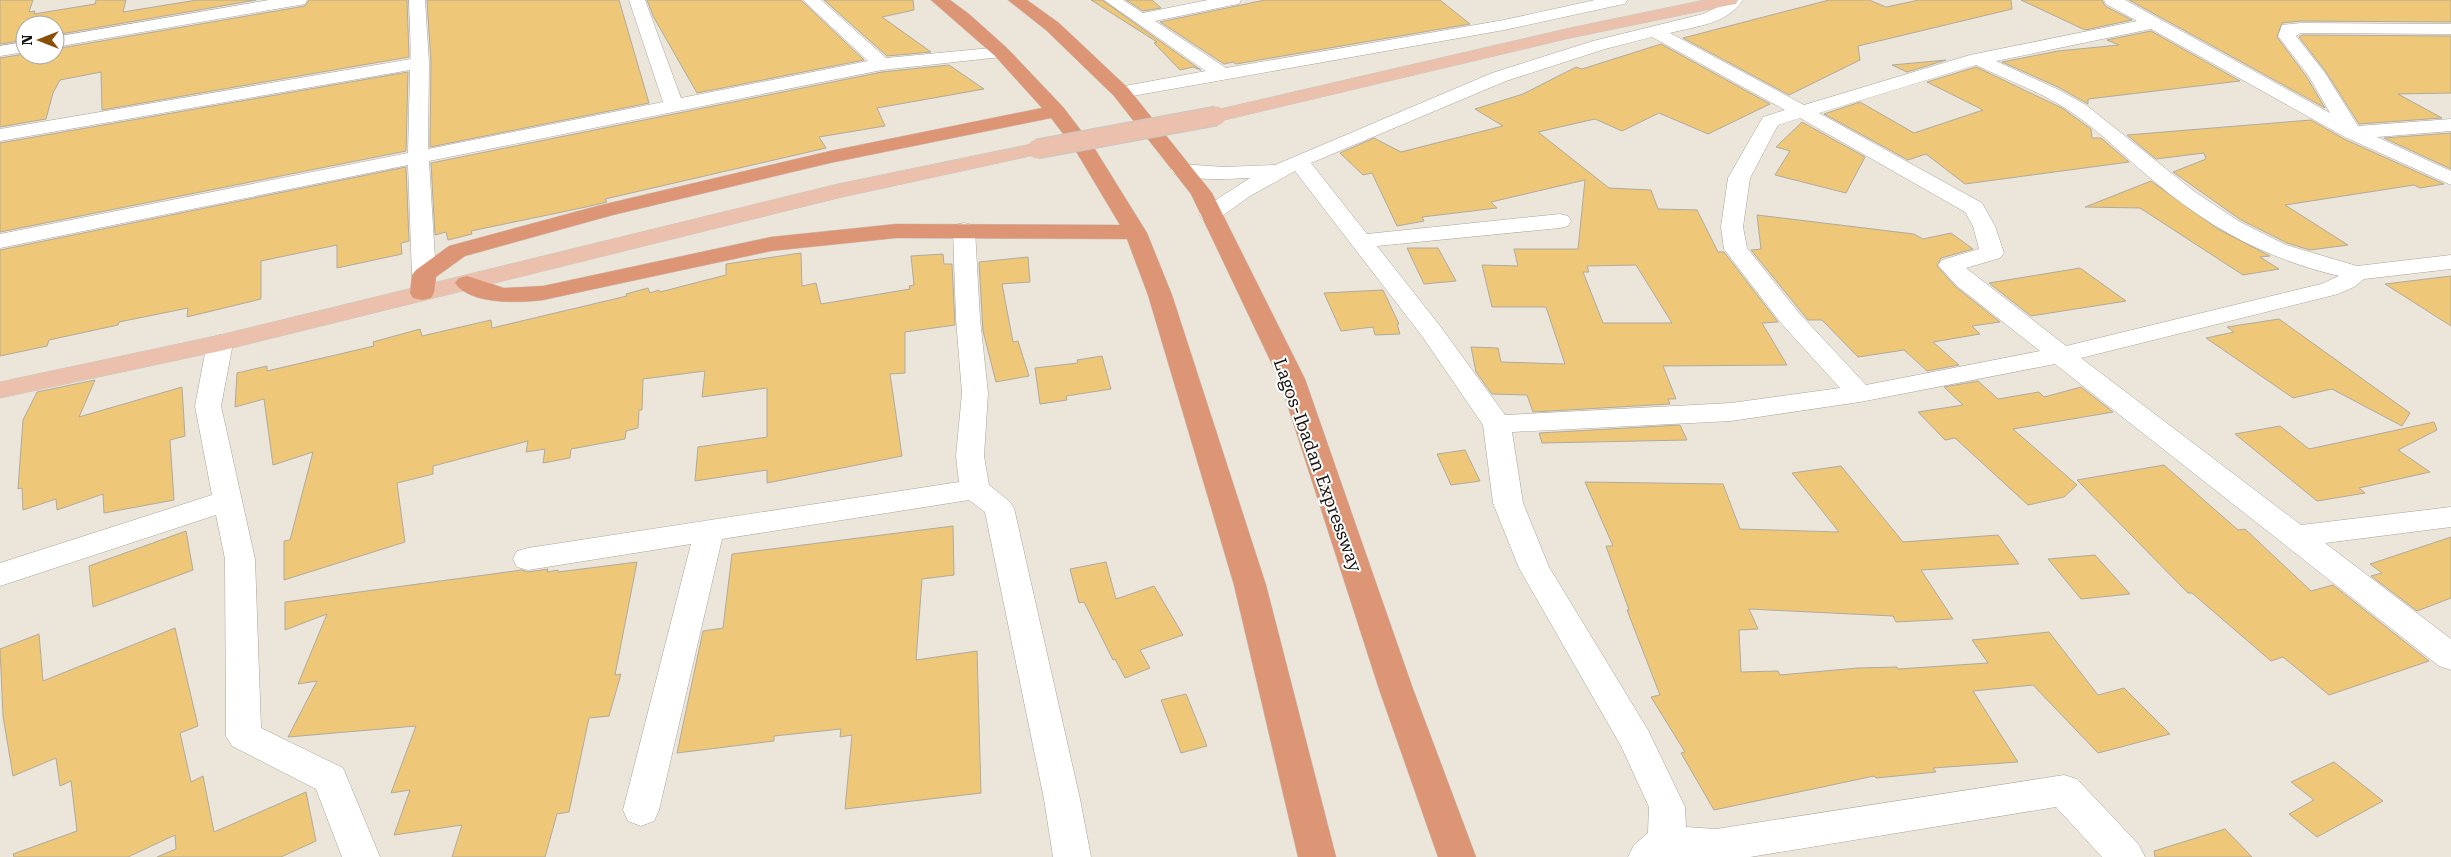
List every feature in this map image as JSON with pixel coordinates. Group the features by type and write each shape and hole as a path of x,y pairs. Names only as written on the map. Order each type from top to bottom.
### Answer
{"highway":[{"path":"939,0 963,18 1001,52 1056,110 1083,146 1136,232 1160,295 1250,585 1317,857"},
{"name":"Lagos-Ibadan Expressway","path":"1016,0 1054,27 1121,92 1200,193 1292,379 1396,689 1457,857"},
{"path":"423,284 442,260 457,251 560,222 770,169 1056,110"},
{"path":"467,282 490,295 519,296 544,293 771,244 896,230 1136,232"}],"main road":[{"path":"0,390 220,343 423,284 467,282 838,191 1037,149 1216,116 1706,2 1730,0"}],"street":[{"path":"65,40 299,0"},
{"path":"416,0 420,63 418,157 423,284"},
{"path":"637,0 674,105"},
{"path":"811,0 882,64"},
{"path":"1112,0 1224,75"},
{"path":"1140,19 1232,0"},
{"path":"1121,92 1504,25 1619,0"},
{"path":"1210,214 1242,191 1298,161 1499,77 1599,45 1709,18 1726,10 1735,0"},
{"path":"2112,0 2352,133 2451,179"},
{"path":"1860,394 1790,318 1736,249 1732,227 1739,178 1770,121 1800,110 1977,59 2155,23"},
{"path":"2352,133 2316,73 2287,36 2288,29 2362,27 2451,29"},
{"path":"1654,31 1800,110 1974,208 1984,226 1992,253 1950,265 1965,281 2451,657"},
{"path":"0,51 15,49"},
{"path":"0,241 882,64 1001,52"},
{"path":"1977,59 2072,105 2092,118 2166,180 2233,227 2268,246 2300,259 2356,273 2451,262"},
{"path":"0,135 420,63"},
{"path":"2352,133 2451,125"},
{"path":"1298,161 1432,331 1497,424 1508,503 1534,568 1636,740 1667,807 1657,849 1716,846 2064,790 2126,857"},
{"path":"1181,170 1224,173 1277,171"},
{"path":"1362,241 1560,221"},
{"path":"964,230 968,319 975,393 970,456 975,489 999,508 1060,790 1072,857"},
{"path":"1497,424 1731,412 1860,394 2061,355 2329,289 2346,282 2356,273"},
{"path":"220,343 208,406 240,559 244,736 330,779 361,857"},
{"path":"528,559 710,532 860,505 975,489"},
{"path":"0,575 227,501"},
{"path":"2297,536 2451,517"},
{"path":"641,810 710,532"}],"building":[{"path":"0,0 33,0 29,12 35,11 34,14 95,4 96,0 126,0 123,12 197,0 256,0 65,33 65,15 15,15 15,42 0,44"},
{"path":"309,0 407,0 409,57 102,110 101,72 60,80 53,93 46,119 0,127 0,58 15,56 15,65 65,65 65,47 305,6"},
{"path":"427,0 619,0 649,103 430,147 431,63"},
{"path":"647,0 801,0 864,60 697,93 653,16"},
{"path":"824,0 913,0 914,10 882,17 931,52 887,56"},
{"path":"1091,0 1102,0 1201,70 1193,67 1180,70 1154,43 1157,42"},
{"path":"1126,0 1152,0 1161,8 1143,11"},
{"path":"1265,0 1440,0 1470,24 1236,64 1233,62 1224,64 1160,22"},
{"path":"1829,0 1869,0 1886,7 1919,0 2011,0 2012,9 1858,46 1860,60 1789,95 1683,38"},
{"path":"2021,0 2102,0 2105,6 2132,20 2085,30"},
{"path":"2129,0 2451,0 2451,22 2301,21 2282,23 2277,37 2306,76 2325,108"},
{"path":"2151,31 2240,81 2088,99 2088,104 2058,87 2002,62 2058,51 2119,45 2107,40"},
{"path":"2302,35 2451,36 2451,93 2398,94 2442,118 2359,124 2326,72 2299,37"},
{"path":"1661,44 1770,104 1708,134 1659,113 1622,131 1595,119 1538,132 1609,188 1651,190 1658,209 1697,210 1718,252 1724,252 1778,322 1762,323 1787,365 1663,366 1676,399 1668,399 1670,404 1533,412 1527,395 1492,394 1476,372 1471,347 1498,348 1501,362 1565,364 1546,307 1492,307 1482,265 1518,266 1514,249 1578,249 1585,180 1491,202 1497,208 1422,217 1424,221 1397,226 1372,173 1363,175 1340,153 1374,138 1401,152 1503,126 1475,109 1523,94 1576,67 1582,69","holes":["1636,265 1672,323 1603,323 1583,272 1589,272 1587,266"]},
{"path":"1946,60 1907,72 1892,65"},
{"path":"949,65 984,89 877,108 885,126 819,137 826,148 605,199 607,202 586,207 471,231 472,234 448,240 446,232 435,235 431,163 882,72"},
{"path":"1976,67 2062,108 2091,129 2092,138 2101,138 2129,162 1965,184 1926,154 1908,160 1824,114 1860,102 1914,133 1983,110 1927,82"},
{"path":"408,72 406,151 0,232 0,143"},
{"path":"2311,120 2344,139 2444,184 2420,188 2414,185 2285,205 2348,245 2310,250 2287,243 2241,220 2173,172 2206,159 2204,153 2156,159 2127,135"},
{"path":"1802,122 1865,157 1846,193 1775,175 1790,151 1776,147"},
{"path":"2451,133 2451,169 2384,138"},
{"path":"406,167 409,241 401,243 402,254 337,268 337,245 261,261 261,299 187,317 188,308 119,322 118,325 49,340 47,346 0,356 0,250"},
{"path":"2151,181 2218,229 2270,256 2260,257 2279,269 2243,275 2140,208 2085,207"},
{"path":"1757,215 1914,234 1923,239 1951,233 1973,249 1941,258 1937,266 1956,287 2000,322 1972,326 1980,334 1933,342 1959,365 1927,371 1904,350 1858,357 1822,320 1808,320 1751,250 1761,249"},
{"path":"1407,248 1438,248 1456,281 1424,284"},
{"path":"801,253 802,286 816,283 821,304 910,289 909,286 914,285 911,256 943,254 944,264 952,264 955,325 905,332 905,373 890,374 902,456 767,483 767,470 695,481 698,447 767,437 767,388 702,397 705,371 643,379 642,410 639,410 638,428 626,431 625,439 571,449 570,458 543,463 545,449 526,452 528,441 433,466 433,474 397,483 405,542 284,580 284,541 290,540 313,452 273,465 264,399 235,407 237,373 267,366 267,371 374,346 373,342 420,329 422,336 491,320 492,328 627,296 626,294 648,288 650,293 659,290 660,292 726,275 726,264"},
{"path":"1028,257 1030,282 1002,284 1013,342 1018,341 1029,376 996,382 983,331 979,262"},
{"path":"2080,268 2126,301 2031,316 1989,283"},
{"path":"2451,276 2451,326 2385,284"},
{"path":"1383,290 1399,324 1397,324 1400,334 1375,335 1373,327 1341,331 1324,293"},
{"path":"2279,319 2410,413 2402,426 2332,389 2293,398 2206,338 2234,332 2227,327"},
{"path":"1102,356 1111,389 1066,396 1067,400 1040,404 1035,368 1078,363 1077,360"},
{"path":"95,380 79,417 182,387 185,436 170,440 174,500 104,513 103,494 57,510 56,499 23,510 22,488 18,489 23,420 37,392"},
{"path":"1978,381 1998,399 2039,392 2044,397 2081,387 2113,412 2013,429 2077,485 2064,497 2028,505 1955,438 1945,440 1918,412 1963,405 1944,387"},
{"path":"2434,422 2437,430 2398,450 2430,472 2359,488 2365,493 2317,501 2235,434 2280,426 2309,449"},
{"path":"1680,425 1687,440 1542,443 1539,433"},
{"path":"1465,450 1480,481 1451,485 1437,454"},
{"path":"2164,465 2238,530 2245,529 2311,591 2333,585 2429,661 2329,695 2283,657 2271,661 2192,593 2188,593 2077,480"},
{"path":"1841,466 1903,542 1998,535 2019,564 1921,570 1953,619 1896,622 1893,616 1749,609 1758,629 1739,630 1741,672 1778,671 1780,675 1858,668 1897,667 1898,669 1988,663 1972,640 2049,632 2098,695 2124,688 2170,734 2098,753 2033,685 1973,691 2018,762 1933,768 1936,772 1876,778 1874,776 1714,810 1681,753 1685,752 1651,697 1660,695 1627,610 1629,610 1606,546 1613,546 1585,482 1723,484 1740,529 1839,532 1792,473"},
{"path":"953,526 954,575 922,579 916,660 977,651 981,793 845,809 852,735 840,737 841,729 774,736 774,741 677,753 703,631 723,628 732,554"},
{"path":"186,531 193,570 93,607 89,566"},
{"path":"2451,537 2451,598 2417,611 2371,576 2382,573 2370,564"},
{"path":"2095,555 2130,594 2081,599 2048,559"},
{"path":"637,562 615,675 621,674 609,716 589,718 569,812 557,814 545,857 452,857 462,825 394,835 410,790 391,793 416,726 288,737 317,681 298,684 327,614 285,630 285,602 522,570 528,572 548,569 547,572 558,570 558,572"},
{"path":"1106,562 1116,599 1154,586 1183,635 1140,650 1150,668 1125,678 1115,659 1113,660 1084,602 1079,603 1070,569"},
{"path":"175,628 198,726 180,733 191,782 203,776 214,832 306,792 316,841 281,857 157,857 176,849 175,835 128,857 14,857 13,854 77,831 71,781 60,786 56,758 13,776 3,716 0,649 39,634 43,681"},
{"path":"1186,694 1207,746 1181,753 1161,700"},
{"path":"2334,762 2383,801 2317,837 2289,814 2314,800 2291,782"},
{"path":"2225,829 2252,857 2155,857 2154,851"}]}
